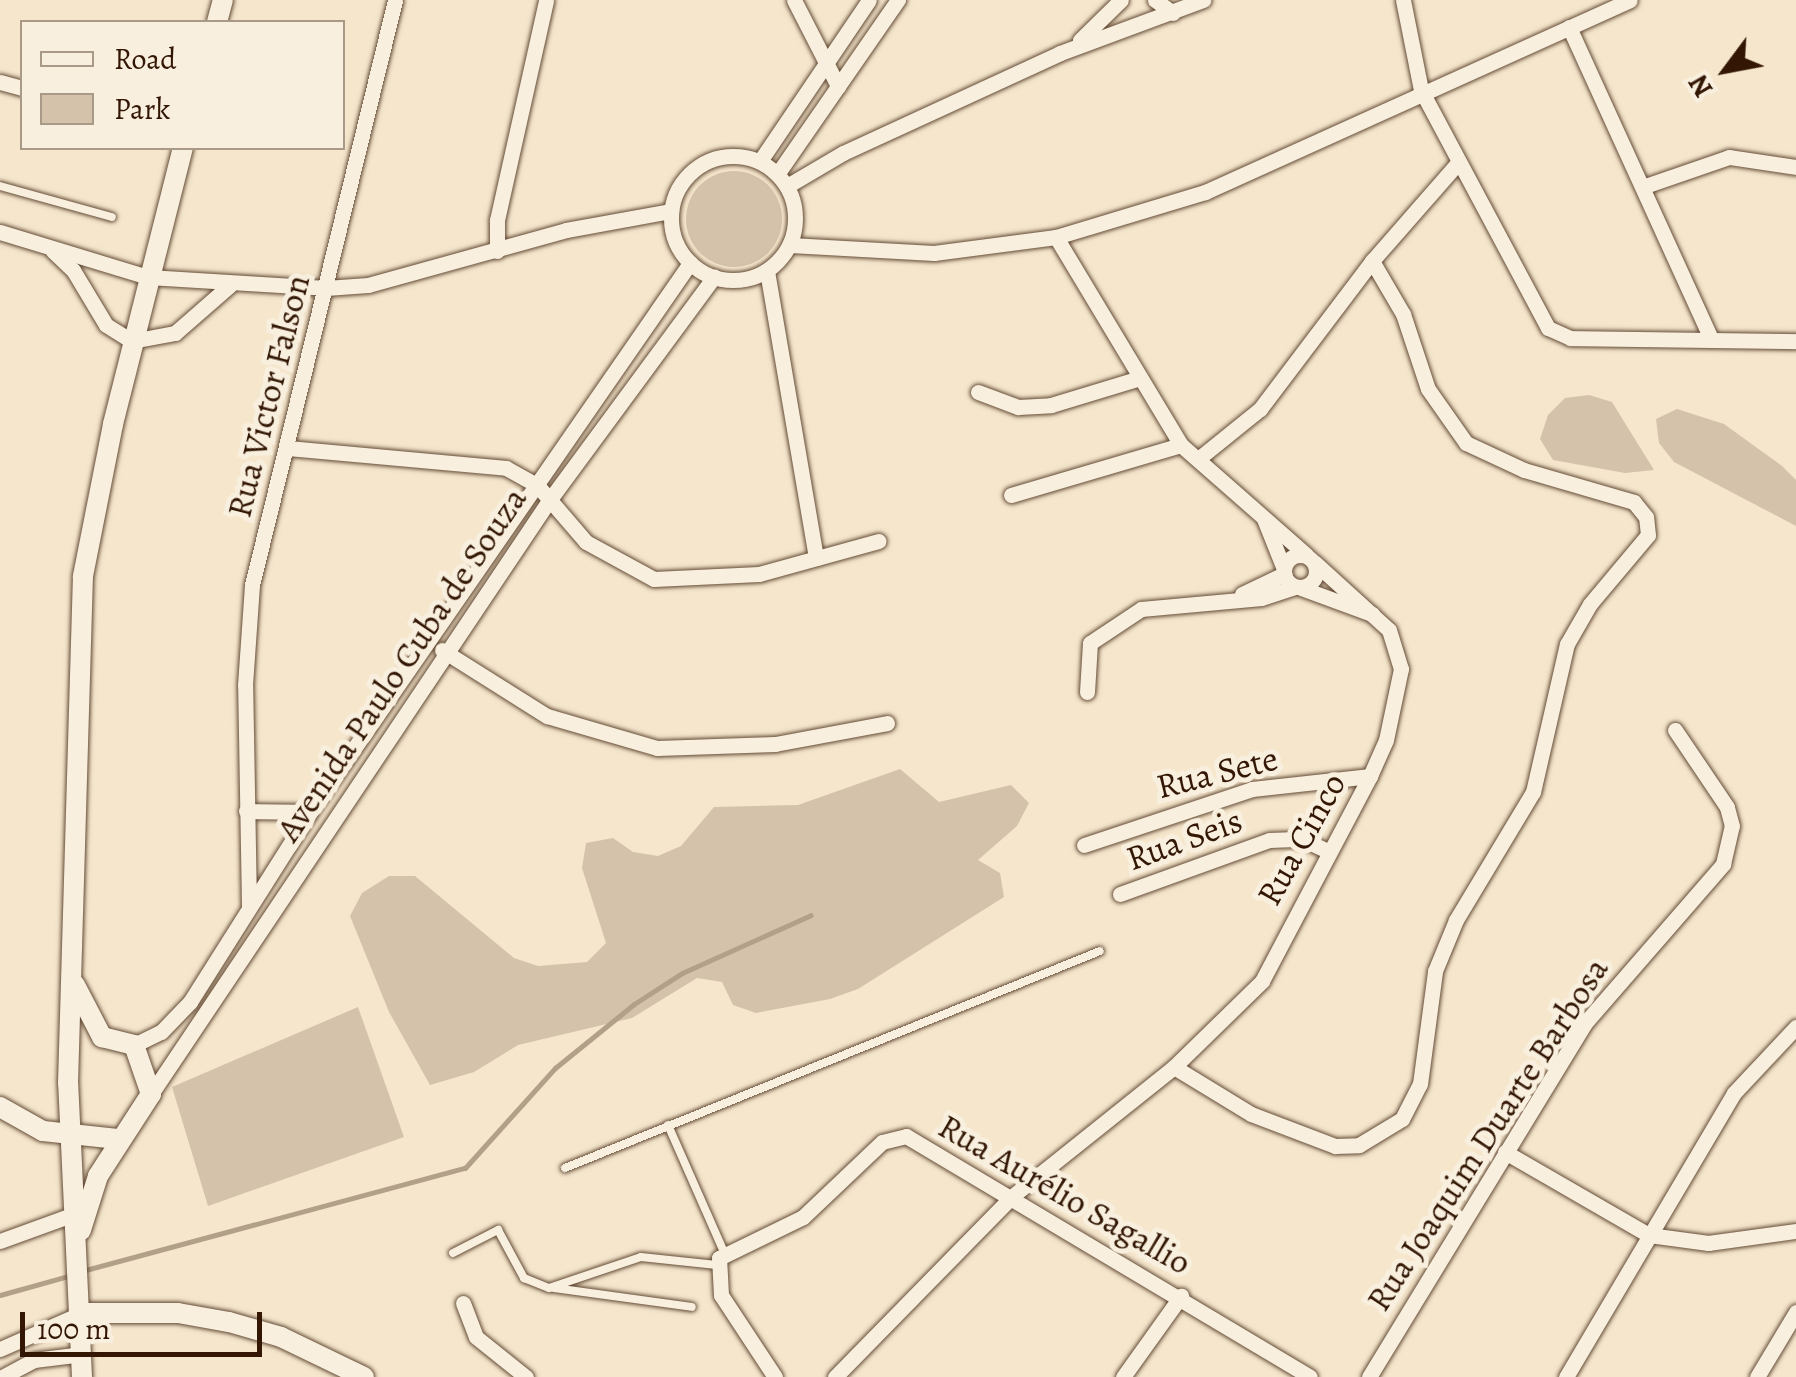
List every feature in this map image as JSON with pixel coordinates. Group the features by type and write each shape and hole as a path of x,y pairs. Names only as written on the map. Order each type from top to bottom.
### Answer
{"main road":[{"path":"82,1377 68,1056 83,576 132,341 182,150"},
{"path":"70,968 102,1037"},
{"path":"68,1056 102,1037 134,1045 151,1094 118,1139 98,1176 78,1245"},
{"path":"0,1107 70,1138 118,1139"},
{"path":"81,1302 229,1322 281,1337 364,1377"}],"street":[{"name":"Rua Victor Falson","path":"248,906 246,812 252,585 395,0"},
{"path":"497,252 497,220 546,0"},
{"path":"794,0 838,86"},
{"path":"760,161 870,0"},
{"path":"782,180 838,86 898,0"},
{"path":"1060,53 1091,33 1120,0"},
{"path":"1155,0 1174,13"},
{"path":"782,180 1060,53 1203,0"},
{"path":"1404,0 1421,90 1457,164 1548,328 1570,338 1710,336 1796,341"},
{"path":"790,245 934,254 1056,238 1205,192 1421,90 1624,2"},
{"path":"1570,27 1710,336"},
{"path":"741,156 760,161 782,180 796,225 790,245 767,270 732,280 714,277 690,263 677,244 671,212 676,192 702,163 741,156"},
{"path":"1645,186 1729,157 1796,167"},
{"path":"1198,460 1260,410 1372,261 1457,164"},
{"path":"0,232 107,262 148,278 326,288 368,285 566,230 671,212"},
{"name":"Rua Cinco","path":"836,1377 1010,1198 1174,1067 1262,981 1326,850 1370,776 1386,740 1401,669 1389,630 1181,445 1056,238"},
{"path":"43,244 66,262 106,325 132,341 175,333 230,285"},
{"path":"1174,1067 1251,1114 1335,1146 1359,1145 1402,1119 1420,1084 1434,971 1456,920 1532,792 1567,644 1590,604 1642,546 1648,526 1634,502 1524,470 1466,443 1428,389 1403,314 1372,261"},
{"path":"78,283 107,262"},
{"name":"Avenida Paulo Cuba de Souza","path":"134,1045 161,1032 190,1002 310,812 690,263"},
{"path":"767,270 816,558"},
{"name":"Avenida Paulo Cuba de Souza","path":"151,1094 352,787 448,653 548,502 714,277"},
{"path":"978,392 1018,407 1051,405 1140,378"},
{"path":"1011,495 1181,445"},
{"path":"288,448 506,468 537,485 586,542 654,579 759,574 879,541"},
{"path":"1264,519 1291,579 1372,614"},
{"path":"1087,692 1090,643 1110,625 1163,604 1229,599 1291,579 1315,579 1310,559 1294,556 1291,579"},
{"path":"431,642 546,716 657,748 775,744 887,723"},
{"name":"Rua Joaquim Duarte Barbosa","path":"1369,1377 1586,1023 1723,864 1732,826 1727,807 1674,730"},
{"name":"Rua Sete","path":"1084,845 1252,789 1370,776"},
{"path":"246,812 310,812"},
{"name":"Rua Seis","path":"1120,894 1269,840 1302,839 1326,850"},
{"path":"1566,1377 1734,1094 1796,1027"},
{"name":"Rua Aurélio Sagallio","path":"721,1259 803,1217 894,1136 921,1144 1181,1296 1310,1377"},
{"path":"1505,1152 1649,1235 1708,1242 1796,1231"},
{"path":"0,1241 74,1214"},
{"path":"721,1259 721,1295 774,1377"},
{"path":"1124,1377 1181,1296"},
{"path":"2,1377 5,1347 81,1302"},
{"path":"464,1303 476,1337 526,1377"},
{"path":"1757,1377 1796,1312"},
{"path":"2,1377 34,1360 83,1354"}],"lane":[{"path":"0,186 112,217"},
{"path":"566,1168 1100,951"},
{"path":"549,1288 641,1256 721,1259 668,1125"},
{"path":"453,1253 498,1230 524,1278 549,1288 692,1307"}],"green space":[{"path":"734,171 752,175 768,185 778,201 782,219 778,237 768,253 752,263 734,267 716,263 700,253 690,237 686,219 690,201 700,185 716,175"},
{"path":"1589,395 1612,402 1654,470 1625,473 1553,460 1540,439 1548,415 1565,398"},
{"path":"1677,409 1724,424 1782,466 1796,480 1796,526 1674,462 1659,443 1656,419"},
{"path":"900,769 939,802 1011,785 1029,803 1017,826 978,860 1000,873 1004,897 858,989 830,999 756,1013 733,1005 722,982 697,978 632,1018 518,1045 474,1072 430,1085 389,1012 350,916 362,893 389,876 415,876 514,958 538,966 587,962 606,943 582,868 586,843 613,838 633,852 658,856 681,846 714,807 798,805"},
{"path":"358,1007 404,1137 208,1206 172,1087"}],"waterway":[{"path":"82,1271 465,1168 555,1068 634,1004 682,973 811,915"},
{"path":"0,1295 72,1275"}]}
